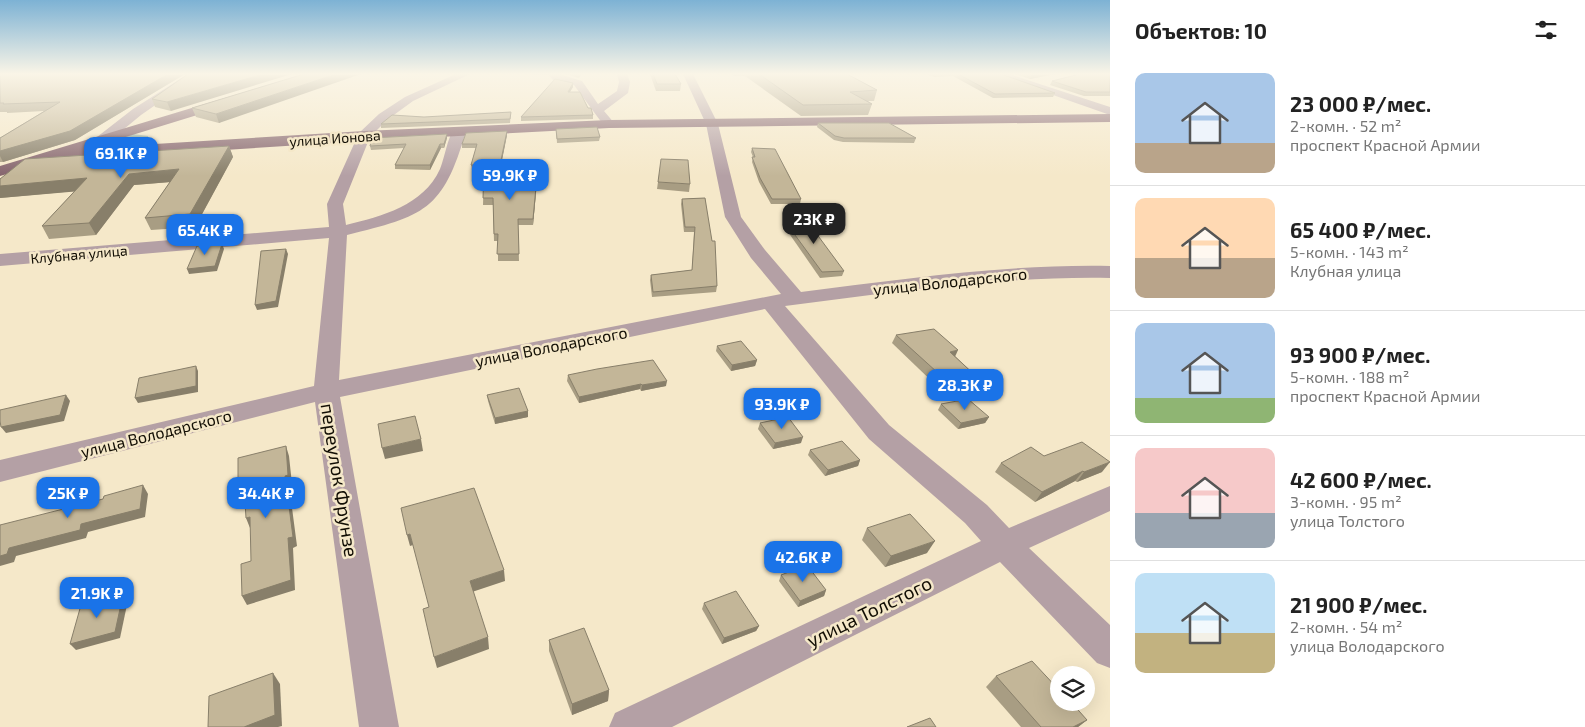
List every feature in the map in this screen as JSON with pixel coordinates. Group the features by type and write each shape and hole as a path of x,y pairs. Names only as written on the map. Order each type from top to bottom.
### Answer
{"main road":[{"path":"0,171 206,108"},
{"name":"улица Ионова","path":"48,156 459,130 609,124 1109,117"},
{"name":"улица Ионова","path":"143,128 163,142 189,148"}],"street":[{"path":"102,140 143,108"},
{"path":"364,136 396,108"},
{"path":"594,108 609,124"},
{"path":"597,112 604,108"},
{"path":"704,108 712,124 733,217 758,254 796,299"},
{"path":"1086,108 1109,117"},
{"path":"338,232 384,219 422,204 441,182 459,130"},
{"name":"переулок Фрунзе","path":"364,136 335,204 338,232 326,391 379,727"},
{"name":"Клубная улица","path":"0,260 338,232"},
{"name":"улица Володарского","path":"0,471 326,391 770,302 949,278 1063,271 1110,272"},
{"path":"770,302 824,370 879,432 976,514 1004,545 1110,650"},
{"name":"улица Толстого","path":"629,727 1004,545 1110,498"}],"green space":[{"path":"133,134 148,136 148,140 139,146 84,150"}],"building":[{"path":"50,108 110,108 70,131 0,151 0,138"},
{"path":"192,108 234,108 216,114"},
{"path":"529,108 591,108 593,115 521,117"},
{"path":"511,112 510,119 381,124 392,115 424,117"},
{"path":"818,123 889,123 916,138 844,138 835,136"},
{"path":"597,127 600,137 557,139 556,129"},
{"path":"507,131 500,165 471,165 477,144 462,144 466,133"},
{"path":"447,134 444,144 440,144 430,165 395,165 406,144 370,146 372,138"},
{"path":"229,146 190,214 145,218 179,169 129,174 89,223 42,226 87,178 0,186 0,179 25,159"},
{"path":"752,148 775,149 801,199 772,199 760,178 752,157 755,157"},
{"path":"661,159 688,160 690,184 658,182"},
{"path":"484,165 538,165 533,219 518,219 519,254 497,254 498,234 494,234 493,198 483,198"},
{"path":"705,198 712,241 715,241 717,286 653,292 651,275 692,270 695,227 685,227 682,199"},
{"path":"802,214 844,271 822,272 787,224"},
{"path":"230,221 227,228 203,230 207,223"},
{"path":"222,244 215,266 187,269 197,246"},
{"path":"286,249 276,301 255,305 261,251"},
{"path":"934,329 958,350 950,352 978,378 948,382 896,335"},
{"path":"741,341 757,360 732,365 717,346"},
{"path":"653,360 667,381 641,384 579,397 568,375 597,369"},
{"path":"196,366 196,386 135,398 139,378"},
{"path":"519,388 528,411 495,418 487,395"},
{"path":"66,395 60,415 1,427 0,410"},
{"path":"968,399 989,417 961,423 941,404"},
{"path":"415,416 421,439 382,448 378,424"},
{"path":"788,417 803,437 775,443 760,423"},
{"path":"842,441 860,460 828,470 810,450"},
{"path":"1082,442 1110,462 1083,471 1042,492 1001,463 1031,447 1044,456"},
{"path":"286,446 288,475 285,476 293,537 288,538 291,580 242,596 241,564 251,561 250,517 246,518 244,487 238,488 238,458"},
{"path":"143,485 140,509 81,524 80,530 9,548 7,554 0,556 0,525 103,499 104,496"},
{"path":"474,488 504,570 470,581 488,637 434,657 423,609 429,607 410,534 407,535 401,508"},
{"path":"910,514 935,541 891,556 867,528"},
{"path":"807,565 826,590 800,601 781,575"},
{"path":"736,591 759,626 724,638 704,603"},
{"path":"123,595 115,632 70,644 81,605"},
{"path":"584,628 609,690 572,704 549,640"},
{"path":"1032,661 1050,680 1050,711 1079,711 1087,720 1073,727 1041,727 996,676"},
{"path":"273,673 275,715 244,727 208,727 209,696"},
{"path":"930,718 936,727 907,727"}]}
